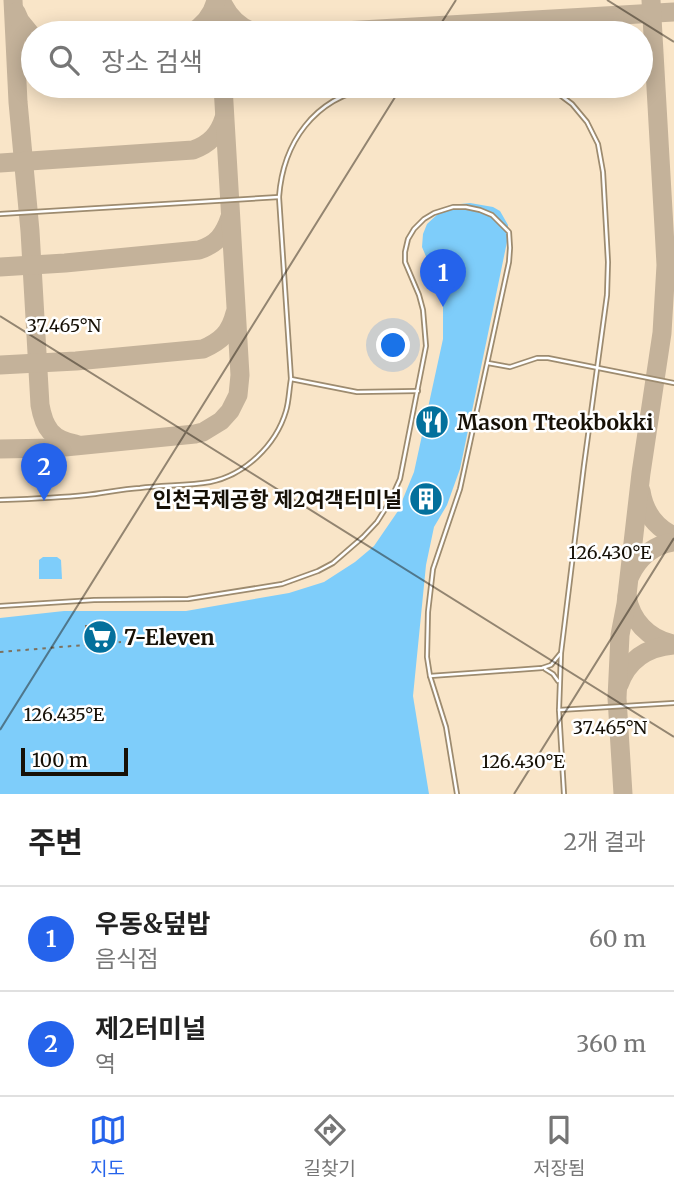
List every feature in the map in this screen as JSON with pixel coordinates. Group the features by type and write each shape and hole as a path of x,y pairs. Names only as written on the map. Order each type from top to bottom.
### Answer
{"lane":[{"path":"0,500 85,495 210,482 232,474 258,455 278,429 288,402 290,379 279,197 282,171 299,133 320,111 342,98"},
{"path":"564,98 578,110 592,131 601,156 608,261 607,295 561,653 559,710 564,794"},
{"path":"0,214 279,197"},
{"path":"0,606 94,600 188,599 282,584 333,563 377,522 400,479 426,346 425,322 419,295 405,262 408,239 414,229 434,213 453,207 480,210 492,215 509,232 509,262 460,489 433,569 428,612 427,657 430,676 446,727 457,794"},
{"path":"488,363 510,367 537,358 548,358 674,383"},
{"path":"290,379 357,392 418,391"},
{"path":"430,676 542,668 551,665 561,653"},
{"path":"542,668 553,674 559,684"},
{"path":"559,710 674,703"}],"path":[{"path":"86,625 87,645"},
{"path":"0,652 121,642"}],"building":[{"name":"인천국제공항 제2여객터미널","path":"470,203 500,211 508,225 508,237 460,469 447,505 434,527 426,565 413,696 429,794 0,794 0,618 64,611 186,611 289,593 324,582 374,546 398,511 414,472 443,339 443,307 439,287 422,247 423,234 427,224 440,212 451,205"},
{"path":"43,557 57,557 61,560 62,579 39,579 39,560"}],"taxiway":[{"path":"13,0 40,405 51,432 76,444"},
{"path":"205,21 216,0"},
{"path":"219,0 220,21"},
{"path":"221,0 235,21"},
{"path":"651,0 652,21"},
{"path":"16,12 21,22"},
{"path":"517,21 674,12"},
{"path":"623,794 617,698 620,635 662,333 666,265 653,35"},
{"path":"0,449 55,448 195,434 221,421 230,411 238,395 240,375 224,98"},
{"path":"0,163 193,150 213,138 224,118"},
{"path":"0,267 199,250 219,238 230,217"},
{"path":"0,365 203,349 224,336 235,313"},
{"path":"641,491 652,518 674,536"},
{"path":"630,576 648,553 674,542"},
{"path":"627,596 632,613 642,627 656,638 673,644"},
{"path":"619,685 628,668 640,656 656,648 674,645"}],"place":[{"name":"우동&덮밥","path":"443,307"},
{"name":"Mason Tteokbokki","path":"432,422"},
{"name":"인천국제공항 제2여객터미널","path":"426,499"},
{"name":"제2터미널","path":"44,501"},
{"name":"7-Eleven","path":"100,637"}]}
